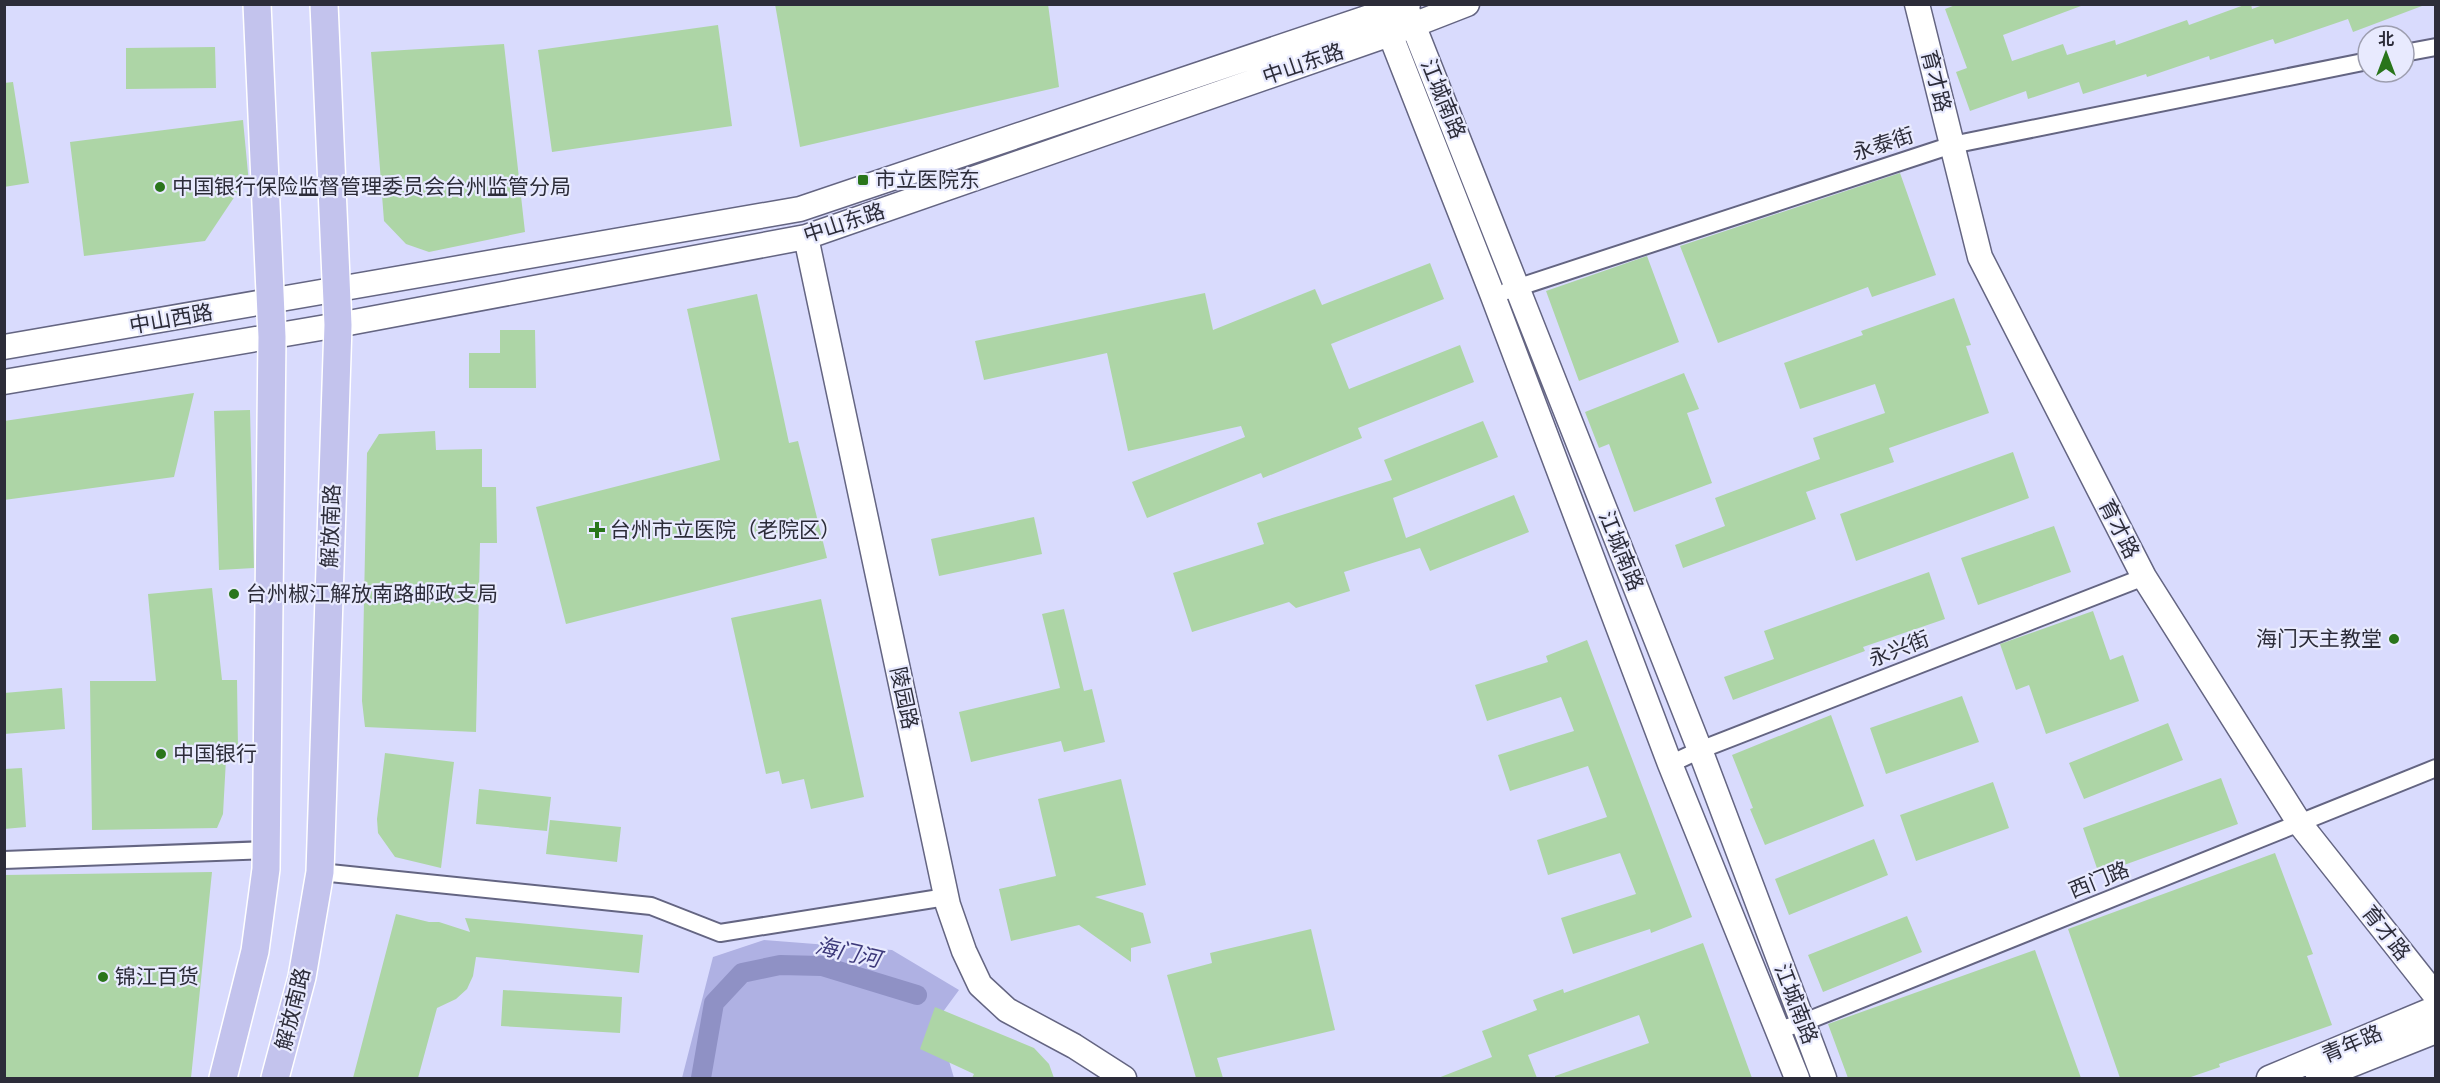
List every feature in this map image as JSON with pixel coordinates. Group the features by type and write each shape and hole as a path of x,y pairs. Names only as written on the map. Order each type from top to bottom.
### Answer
{"main road":[{"path":"223,1078 255,951 266,869 272,337 256,4"},
{"name":"解放南路","path":"275,1078 302,977 320,872 338,325 324,4"},
{"name":"中山东路","path":"338,290 800,210 1384,17 1408,10 1467,4"},
{"name":"育才路","path":"1917,4 1980,257 2144,577 2300,824 2436,996"},
{"name":"江城南路","path":"1408,10 1700,750 1824,1078"},
{"name":"中山东路","path":"338,325 806,237 1384,17"},
{"name":"江城南路","path":"1384,17 1493,296 1670,764 1797,1078"},
{"name":"陵园路","path":"806,237 946,897 964,951 980,985 1007,1010 1074,1046 1124,1078"},
{"name":"中山西路","path":"4,348 338,290"},
{"name":"中山西路","path":"4,382 338,325"},
{"name":"青年路","path":"2269,1078 2436,1008"},
{"path":"2318,1078 2436,1031"}],"street":[{"path":"2416,51 2436,47"},
{"name":"永泰街","path":"1493,296 1517,286 1952,145 2356,63"},
{"name":"永兴街","path":"1670,764 1700,750 2144,577"},
{"name":"西门路","path":"1778,1030 1802,1023 2436,768"},
{"path":"4,860 266,850"},
{"path":"320,872 651,906 720,933 946,897"}],"shaded area":[{"path":"764,940 892,950 959,990 937,1020 954,1078 682,1078 713,957"}],"building":[{"path":"775,4 1048,4 1059,87 800,147"},
{"path":"1958,4 2080,4 2081,6 2003,35 2012,61 2063,44 2067,55 2115,40 2116,45 2187,20 2189,25 2247,4 2251,4 2252,9 2266,4 2422,6 2374,24 2356,24 2356,31 2353,32 2348,19 2275,44 2273,39 2210,60 2209,56 2147,77 2146,74 2083,94 2079,82 2028,99 2026,91 1970,111 1956,72 1967,68 1945,9"},
{"path":"718,25 732,126 552,152 538,50"},
{"path":"504,44 525,232 429,252 406,244 384,221 371,52"},
{"path":"215,47 216,88 126,89 126,48"},
{"path":"13,82 29,183 4,187 4,83"},
{"name":"中国银行保险监督管理委员会台州监管分局","path":"243,120 249,184 239,190 205,241 84,256 70,142"},
{"path":"1900,173 1936,275 1872,297 1868,287 1718,343 1680,246"},
{"path":"1647,256 1679,342 1579,381 1546,291"},
{"path":"1430,263 1444,299 1331,344 1349,389 1460,345 1474,382 1358,428 1362,438 1263,478 1261,473 1147,518 1132,482 1245,437 1241,426 1128,451 1107,353 984,380 975,341 1205,293 1213,330 1315,289 1322,305"},
{"path":"757,294 789,443 798,441 827,558 566,624 536,507 720,460 687,309"},
{"path":"1954,298 1971,345 1966,346 1989,413 1889,448 1894,462 1806,492 1816,519 1683,568 1675,545 1725,526 1715,498 1820,459 1813,438 1885,413 1875,384 1800,409 1784,363 1863,335 1861,331"},
{"path":"500,330 535,330 536,388 469,388 469,353 500,353"},
{"path":"1684,373 1699,409 1687,413 1712,483 1634,512 1609,444 1599,448 1585,412"},
{"path":"194,393 174,477 4,500 4,421"},
{"path":"250,410 254,568 219,570 214,411"},
{"path":"1483,421 1498,457 1393,498 1406,538 1514,495 1529,532 1430,571 1420,548 1344,572 1350,591 1296,608 1289,602 1192,632 1173,573 1264,544 1257,523 1392,480 1384,460"},
{"path":"435,431 436,450 482,449 482,487 496,487 497,543 480,543 476,732 365,727 362,701 367,453 379,434"},
{"path":"2013,452 2029,498 1856,561 1840,514"},
{"path":"1034,517 1042,554 939,576 931,539"},
{"path":"2054,526 2071,572 1978,605 1961,558"},
{"path":"1929,572 1945,619 1863,647 1865,651 1733,700 1724,677 1774,659 1764,631"},
{"name":"中国银行","path":"212,588 222,680 237,680 238,749 226,759 223,814 217,828 92,830 90,681 156,681 148,594"},
{"path":"821,599 864,797 811,809 804,779 782,784 779,771 766,774 731,618"},
{"path":"1064,609 1084,691 1092,689 1105,742 1064,752 1061,741 971,762 959,712 1060,688 1042,614"},
{"path":"2093,611 2110,660 2123,655 2139,701 2046,734 2029,685 2016,690 2000,644"},
{"path":"1587,640 1692,917 1651,933 1650,929 1573,954 1561,918 1636,894 1620,853 1548,875 1537,840 1607,817 1588,766 1510,791 1498,755 1574,731 1561,697 1487,721 1475,685 1548,662 1546,656"},
{"path":"62,688 65,729 4,734 4,693"},
{"path":"1962,696 1979,742 1886,774 1870,728"},
{"path":"1831,715 1864,806 1765,845 1732,755"},
{"path":"2168,723 2183,760 2084,799 2069,763"},
{"path":"385,753 454,762 441,868 395,857 378,833 377,819"},
{"path":"22,768 26,827 4,829 4,769"},
{"path":"2221,778 2238,824 2099,874 2083,828"},
{"path":"1121,779 1146,885 1095,897 1143,913 1151,943 1131,948 1131,962 1079,925 1011,941 999,889 1056,876 1038,799"},
{"path":"1993,782 2009,828 1916,861 1900,815"},
{"path":"479,789 551,797 547,831 476,824"},
{"path":"550,820 621,827 617,862 546,854"},
{"path":"1874,839 1888,875 1789,915 1775,879"},
{"path":"2275,853 2313,954 2307,956 2332,1025 2219,1064 2220,1067 2188,1078 2120,1078 2068,929"},
{"name":"锦江百货","path":"212,872 191,1078 4,1078 4,875"},
{"path":"396,914 429,922 439,922 470,932 465,918 643,935 639,973 476,957 473,976 467,989 456,999 437,1008 418,1078 353,1078"},
{"path":"1907,916 1922,952 1823,992 1808,955"},
{"path":"1311,929 1335,1030 1217,1058 1223,1078 1196,1078 1167,975 1212,963 1210,953"},
{"path":"1703,943 1752,1078 1555,1078 1555,1076 1649,1043 1639,1015 1528,1055 1537,1078 1438,1078 1492,1057 1482,1031 1537,1010 1533,1000 1563,989 1564,993"},
{"path":"2035,950 2081,1078 1848,1078 1828,1024"},
{"path":"503,990 622,997 620,1033 501,1026"},
{"path":"935,1007 1034,1048 1049,1064 1054,1078 972,1078 974,1074 920,1049"}],"waterway":[{"name":"海门河","path":"701,1078 714,1003 742,973 780,965 822,966 917,995"}],"place":[{"name":"市立医院东","path":"863,180"},
{"name":"中国银行保险监督管理委员会台州监管分局","path":"160,187"},
{"name":"台州市立医院（老院区）","path":"597,530"},
{"name":"台州椒江解放南路邮政支局","path":"234,594"},
{"name":"海门天主教堂","path":"2394,639"},
{"name":"中国银行","path":"161,754"},
{"name":"锦江百货","path":"103,977"}]}
